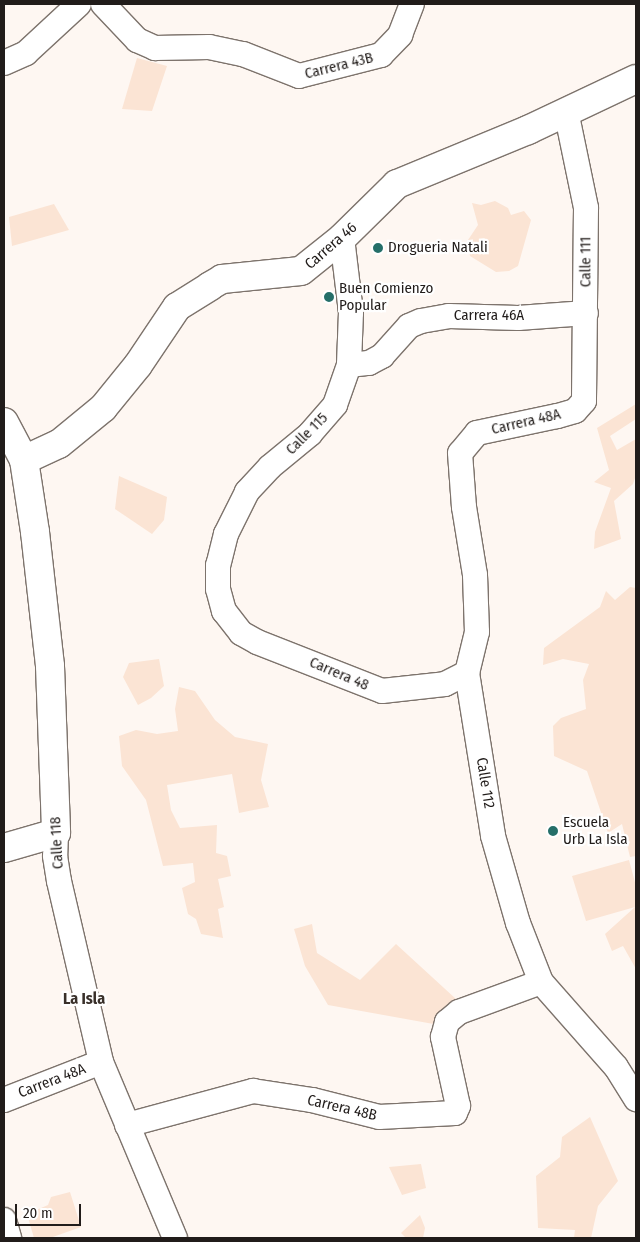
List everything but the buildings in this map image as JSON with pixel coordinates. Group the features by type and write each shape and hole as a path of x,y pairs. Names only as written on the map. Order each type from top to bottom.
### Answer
{"street":[{"path":"4,63 26,54 79,4"},
{"name":"Carrera 43B","path":"103,4 137,40 156,48 209,47 234,52 299,76 381,55 400,35 412,4"},
{"name":"Carrera 46","path":"14,460 58,444 103,408 138,365 177,307 222,279 301,272 342,238 397,184 528,130 636,80"},
{"name":"Calle 111","path":"566,111 586,208 584,401 575,411"},
{"name":"Calle 115","path":"224,612 218,589 218,565 226,534 247,492 270,467 310,434 335,405 349,365 351,312 342,238"},
{"name":"Carrera 46A","path":"349,365 369,364 382,356 408,326 421,321 449,316 518,318 586,313"},
{"name":"Carrera 48A","path":"476,433 575,411"},
{"path":"4,422 14,460"},
{"name":"Calle 112","path":"476,433 460,453 464,507 475,575 477,632 467,673 493,836 518,923 541,982 616,1067 636,1099"},
{"name":"Calle 118","path":"14,460 50,666 56,832 55,856 59,881 101,1062 175,1238"},
{"name":"Carrera 48","path":"224,612 241,633 257,642 382,691 445,684 467,673"},
{"path":"4,848 56,832"},
{"name":"Carrera 48B","path":"127,1125 253,1091 312,1100 379,1117 455,1113 458,1106 443,1037 446,1022 459,1012 541,982"},
{"name":"Carrera 48A","path":"4,1100 101,1062"},
{"path":"4,1220 10,1238"}],"shaded area":[{"path":"137,58 167,66 152,111 122,109"},
{"path":"495,201 508,208 511,215 524,211 531,220 518,266 509,271 496,272 470,256 468,240 478,225 472,203 481,205"},
{"path":"54,204 69,230 12,246 9,217"},
{"path":"636,404 636,419 610,436 617,450 636,439 636,475 633,484 614,501 621,539 594,549 595,532 611,488 594,482 609,470 597,428"},
{"path":"119,476 167,497 164,520 152,534 115,509"},
{"path":"630,587 636,588 636,856 630,857 622,824 608,833 587,771 554,756 553,726 561,718 586,709 583,680 589,664 563,659 543,665 544,648 600,607 606,591 615,600"},
{"path":"159,659 164,686 151,698 138,705 123,677 129,663"},
{"path":"179,687 195,691 215,720 235,737 268,744 261,780 269,807 239,813 232,774 167,785 171,810 180,828 217,825 216,853 227,856 231,876 218,879 224,907 218,909 223,938 201,934 196,919 188,914 182,888 195,882 193,863 163,866 146,800 122,766 119,736 136,730 157,734 178,731 175,709"},
{"path":"629,860 636,886 636,969 623,946 612,951 605,934 635,907 586,921 572,876"},
{"path":"312,924 317,953 360,980 396,944 456,999 439,1025 328,1005 305,966 294,929"},
{"path":"590,1117 618,1181 598,1206 591,1238 574,1238 575,1230 538,1228 536,1176 560,1157 562,1137"},
{"path":"421,1164 426,1188 402,1195 389,1167"},
{"path":"70,1192 81,1227 50,1238 34,1238 27,1214 48,1205 51,1197"},
{"path":"420,1215 425,1228 423,1238 406,1238 401,1233"}],"place":[{"name":"Drogueria Natali","path":"378,248"},
{"name":"Buen Comienzo Popular","path":"329,297"},
{"name":"Escuela Urb La Isla","path":"553,831"}],"district":[{"name":"La Isla","path":"84,999"}]}
